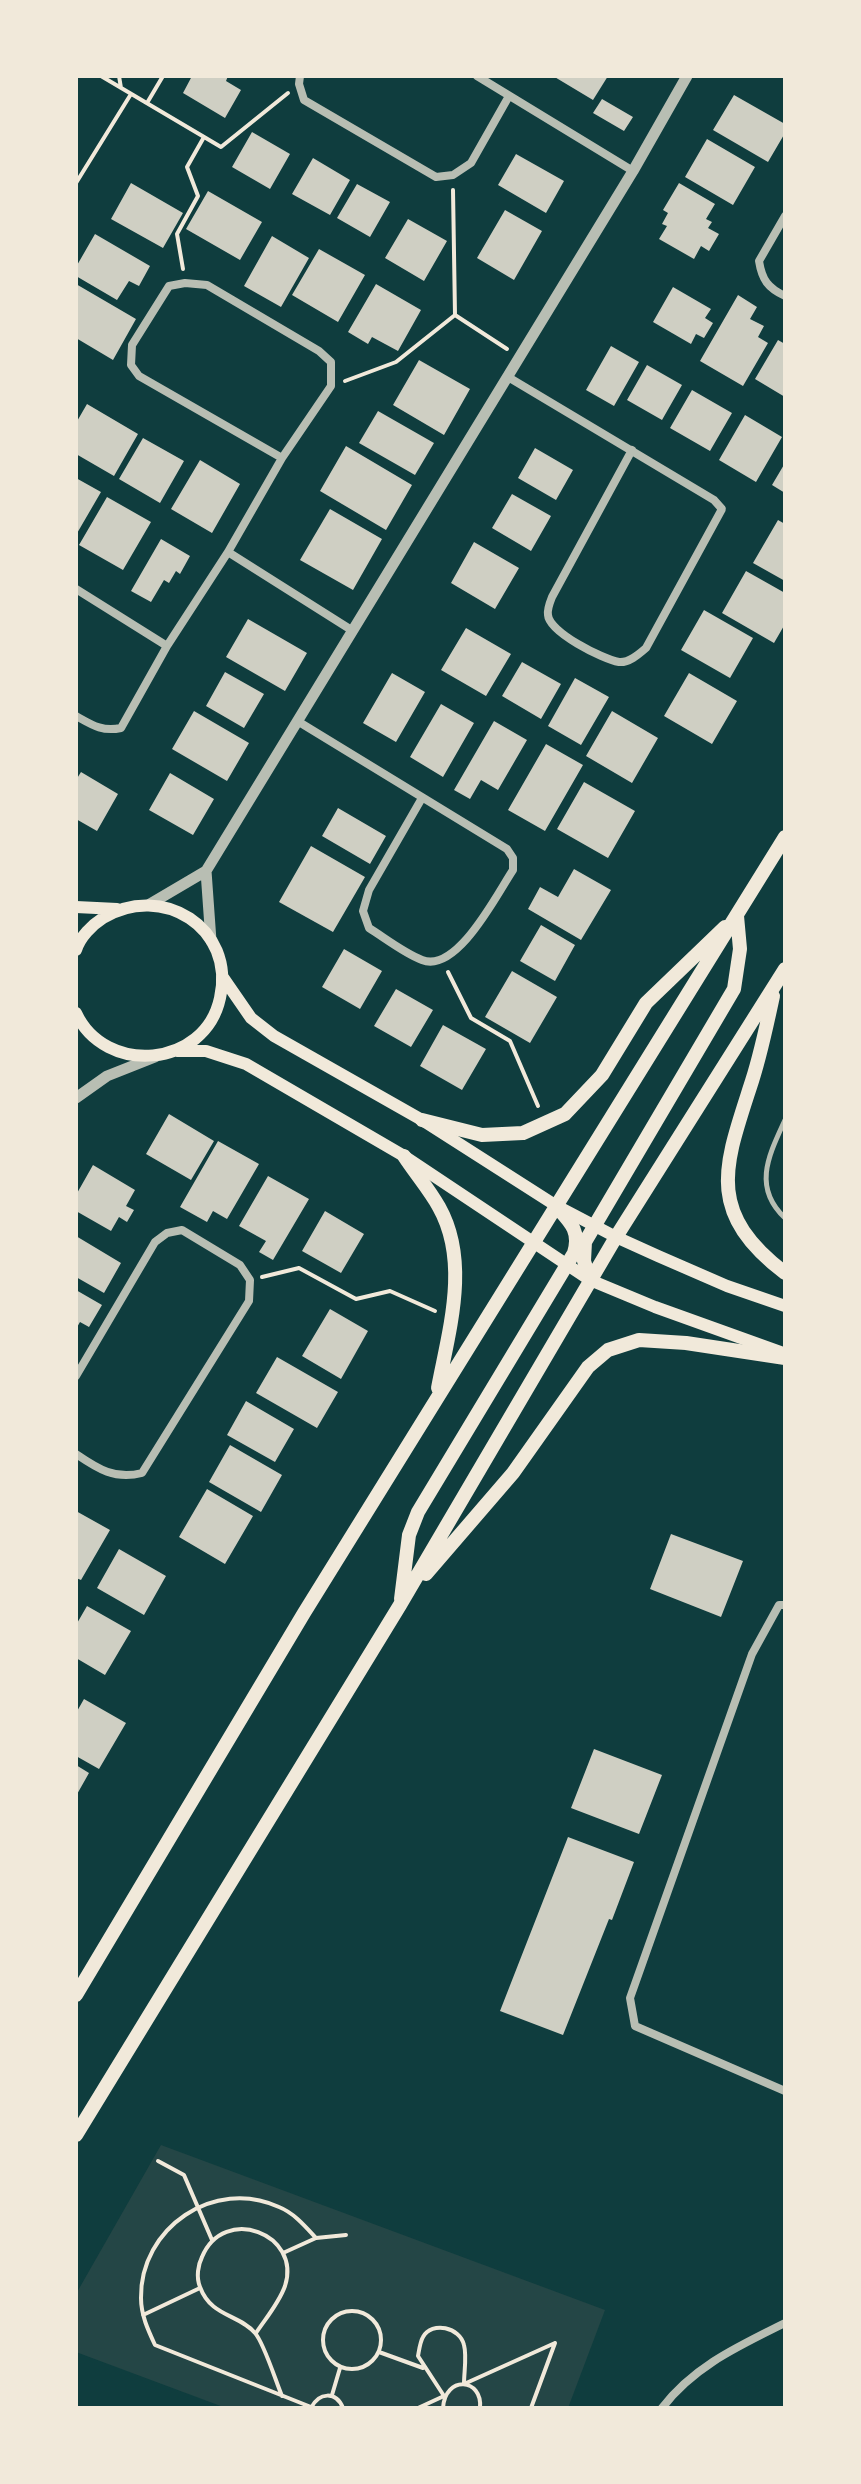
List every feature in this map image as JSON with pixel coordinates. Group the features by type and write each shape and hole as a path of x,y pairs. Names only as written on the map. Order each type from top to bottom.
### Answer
{"main road":[{"path":"76,1995 304,1613 785,837"},
{"path":"76,907 117,909 150,904 174,909 195,922 211,941 219,958 222,976 220,1000 211,1021 196,1038 177,1051"},
{"path":"76,950 95,923 117,909"},
{"path":"422,1120 482,1135 523,1133 565,1114 602,1075 646,1003 737,916"},
{"path":"590,1280 584,1261 585,1242 734,989 740,949 737,916"},
{"path":"76,2135 400,1605 616,1237 785,969"},
{"path":"222,976 251,1018 274,1036 422,1120 555,1205 616,1237 727,1286 785,1306"},
{"path":"777,983 756,1068 727,1162 729,1199 742,1230 763,1256 785,1273"},
{"path":"76,1018 109,1049 132,1057 206,1051 246,1064 404,1156 590,1280 785,1356"},
{"path":"404,1156 440,1208 449,1232 456,1270 451,1318 436,1399"},
{"path":"400,1605 409,1535 418,1512 578,1240 575,1227 555,1205"},
{"path":"400,1605 513,1473 588,1367 608,1350 639,1340 785,1356"}],"street":[{"path":"477,76 633,171"},
{"path":"150,904 206,871 520,358 687,76"},
{"path":"299,80 304,100 436,177 453,175 471,163 509,96"},
{"path":"785,216 759,261 762,277 770,289 785,296"},
{"path":"76,716 96,728 108,731 121,728 167,646 228,552 282,458 331,386 331,362 319,351 207,285 185,283 169,286 132,345 131,365 139,376 282,458"},
{"path":"508,377 632,450 714,500 722,509 646,648 634,658 621,662 588,650 552,626 547,614 552,597 632,450"},
{"path":"228,552 353,631"},
{"path":"76,589 167,646"},
{"path":"299,722 507,849 513,858 513,870 460,950 443,960 424,962 369,928 363,911 369,890 422,798"},
{"path":"206,871 211,941"},
{"path":"76,1098 107,1076 155,1057"},
{"path":"76,1376 155,1242 167,1233 182,1230 240,1265 250,1280 249,1301 142,1473 129,1477 106,1473 76,1454"},
{"path":"785,1605 779,1605 752,1654 630,1998 635,2026 785,2091"},
{"path":"662,2408 696,2372 785,2323"}],"lane":[{"path":"785,1120 770,1155 765,1177 770,1199 785,1218"}],"path":[{"path":"101,76 221,147 299,80"},
{"path":"119,76 121,88"},
{"path":"147,103 163,76"},
{"path":"76,183 131,94"},
{"path":"185,283 177,234 198,196 187,167 204,137"},
{"path":"453,175 455,315"},
{"path":"455,315 520,358"},
{"path":"331,386 396,362 455,315"},
{"path":"443,960 471,1018 510,1041 546,1123"},
{"path":"250,1280 299,1268 356,1299 390,1291 451,1318"},
{"path":"158,2161 184,2175 212,2240"},
{"path":"316,2238 300,2220 279,2207 256,2199 231,2198 197,2206 166,2230 152,2250 143,2273 143,2315 155,2345 311,2408 315,2400 323,2395 332,2395 343,2408"},
{"path":"256,2333 280,2298 286,2283 287,2268 283,2253 273,2240 245,2228 230,2230 212,2240 199,2263 200,2288 211,2305 256,2333 282,2396"},
{"path":"283,2253 316,2238 346,2235"},
{"path":"143,2315 200,2288"},
{"path":"348,2311 363,2313 375,2322 381,2337 379,2352 370,2364 355,2370 340,2368 328,2359 322,2344 324,2329 333,2317 348,2311"},
{"path":"443,2408 444,2396 418,2356 422,2338 429,2331 438,2328 452,2330 461,2337 465,2345 464,2384"},
{"path":"418,2408 444,2396 452,2387 555,2343 531,2408"},
{"path":"379,2352 425,2369"},
{"path":"332,2395 340,2368"},
{"path":"464,2384 475,2388 481,2399 480,2408"}],"shaded area":[{"path":"161,2145 605,2310 568,2408 226,2408 76,2352 76,2294"}],"building":[{"path":"192,76 228,76 226,81 241,90 225,118 183,93"},
{"path":"553,76 608,76 593,100"},
{"path":"734,95 785,124 785,133 768,162 713,130"},
{"path":"602,99 633,117 624,131 593,113"},
{"path":"252,132 290,154 270,189 232,167"},
{"path":"707,139 755,167 733,205 685,177"},
{"path":"516,154 564,181 546,213 498,185"},
{"path":"313,158 350,180 330,215 292,194"},
{"path":"131,183 183,213 163,248 111,219"},
{"path":"679,183 715,204 706,219 712,222 708,228 719,234 709,251 701,246 694,259 659,239 667,226 662,224 668,213 663,210"},
{"path":"357,184 390,202 370,237 337,218"},
{"path":"208,191 262,222 240,260 186,229"},
{"path":"505,210 542,231 514,280 477,258"},
{"path":"408,219 447,241 424,281 385,258"},
{"path":"95,234 150,266 139,286 129,281 117,300 76,276 76,267"},
{"path":"272,236 309,258 281,307 244,286"},
{"path":"319,249 365,275 338,322 292,295"},
{"path":"76,284 136,319 113,360 76,338"},
{"path":"376,284 421,310 398,351 372,337 368,344 348,332"},
{"path":"673,287 711,309 705,318 713,323 704,338 696,334 691,344 653,322"},
{"path":"738,295 757,307 750,319 764,326 758,337 768,343 743,386 700,361"},
{"path":"778,340 785,344 785,397 755,379"},
{"path":"611,346 639,362 614,406 586,390"},
{"path":"419,360 470,389 444,435 393,405"},
{"path":"647,365 682,385 662,420 627,400"},
{"path":"692,390 732,413 710,451 670,428"},
{"path":"87,404 138,434 114,476 76,454 76,423"},
{"path":"378,411 434,443 415,475 359,443"},
{"path":"745,415 782,437 756,482 719,460"},
{"path":"143,438 184,461 160,503 119,479"},
{"path":"346,446 412,485 386,530 320,491"},
{"path":"535,448 573,470 556,500 518,478"},
{"path":"200,460 240,484 212,533 171,509"},
{"path":"785,463 785,493 772,485"},
{"path":"76,478 101,492 76,535"},
{"path":"512,494 551,516 531,551 492,528"},
{"path":"107,497 151,522 123,570 79,545"},
{"path":"330,509 382,539 353,590 300,560"},
{"path":"778,520 785,524 785,581 753,563"},
{"path":"161,539 190,556 180,574 176,571 169,583 164,580 151,602 131,591"},
{"path":"474,542 519,568 495,609 451,583"},
{"path":"746,571 785,593 785,624 774,643 722,613"},
{"path":"704,610 753,638 730,678 681,650"},
{"path":"248,619 307,653 285,691 226,657"},
{"path":"466,628 511,654 486,696 441,670"},
{"path":"522,662 561,684 541,719 502,696"},
{"path":"225,672 264,694 244,728 206,706"},
{"path":"392,673 425,692 396,742 363,723"},
{"path":"689,673 737,701 712,744 664,716"},
{"path":"575,678 609,697 581,745 548,726"},
{"path":"441,704 474,723 443,777 410,757"},
{"path":"194,711 249,743 227,781 172,749"},
{"path":"612,711 658,738 632,783 586,756"},
{"path":"494,721 527,740 498,790 481,780 470,799 454,790"},
{"path":"546,744 583,765 545,831 508,810"},
{"path":"81,772 118,794 97,831 76,819 76,780"},
{"path":"170,773 214,799 193,835 149,810"},
{"path":"584,782 635,811 608,858 557,829"},
{"path":"338,808 386,836 370,864 322,836"},
{"path":"311,846 365,877 333,932 279,902"},
{"path":"574,869 611,890 581,940 528,909 540,887 558,897"},
{"path":"541,925 575,945 555,981 520,961"},
{"path":"344,949 382,971 360,1009 322,987"},
{"path":"512,971 557,997 530,1043 485,1017"},
{"path":"396,989 433,1010 411,1047 374,1026"},
{"path":"443,1025 486,1049 462,1090 420,1066"},
{"path":"169,1114 214,1141 191,1180 146,1154"},
{"path":"218,1141 259,1164 227,1219 213,1211 207,1222 180,1207"},
{"path":"93,1165 135,1190 126,1206 134,1210 127,1222 119,1217 111,1231 76,1211 76,1195"},
{"path":"268,1176 309,1199 273,1260 259,1252 266,1241 239,1226"},
{"path":"325,1211 364,1234 341,1273 302,1251"},
{"path":"76,1236 121,1263 104,1293 76,1277"},
{"path":"76,1290 102,1305 89,1327 80,1322 76,1329"},
{"path":"330,1309 368,1331 341,1379 302,1356"},
{"path":"277,1357 338,1392 317,1428 256,1393"},
{"path":"246,1401 294,1429 275,1462 227,1435"},
{"path":"230,1445 282,1475 261,1512 209,1482"},
{"path":"207,1489 253,1516 225,1564 179,1537"},
{"path":"76,1511 110,1530 81,1580 76,1578"},
{"path":"671,1534 743,1561 721,1617 650,1589"},
{"path":"119,1549 166,1576 144,1615 97,1588"},
{"path":"87,1606 131,1631 105,1675 76,1658 76,1625"},
{"path":"84,1699 126,1723 99,1769 76,1756 76,1713"},
{"path":"594,1749 662,1775 639,1834 571,1808"},
{"path":"76,1765 89,1773 76,1796"},
{"path":"568,1837 634,1862 563,2035 500,2011"}]}
